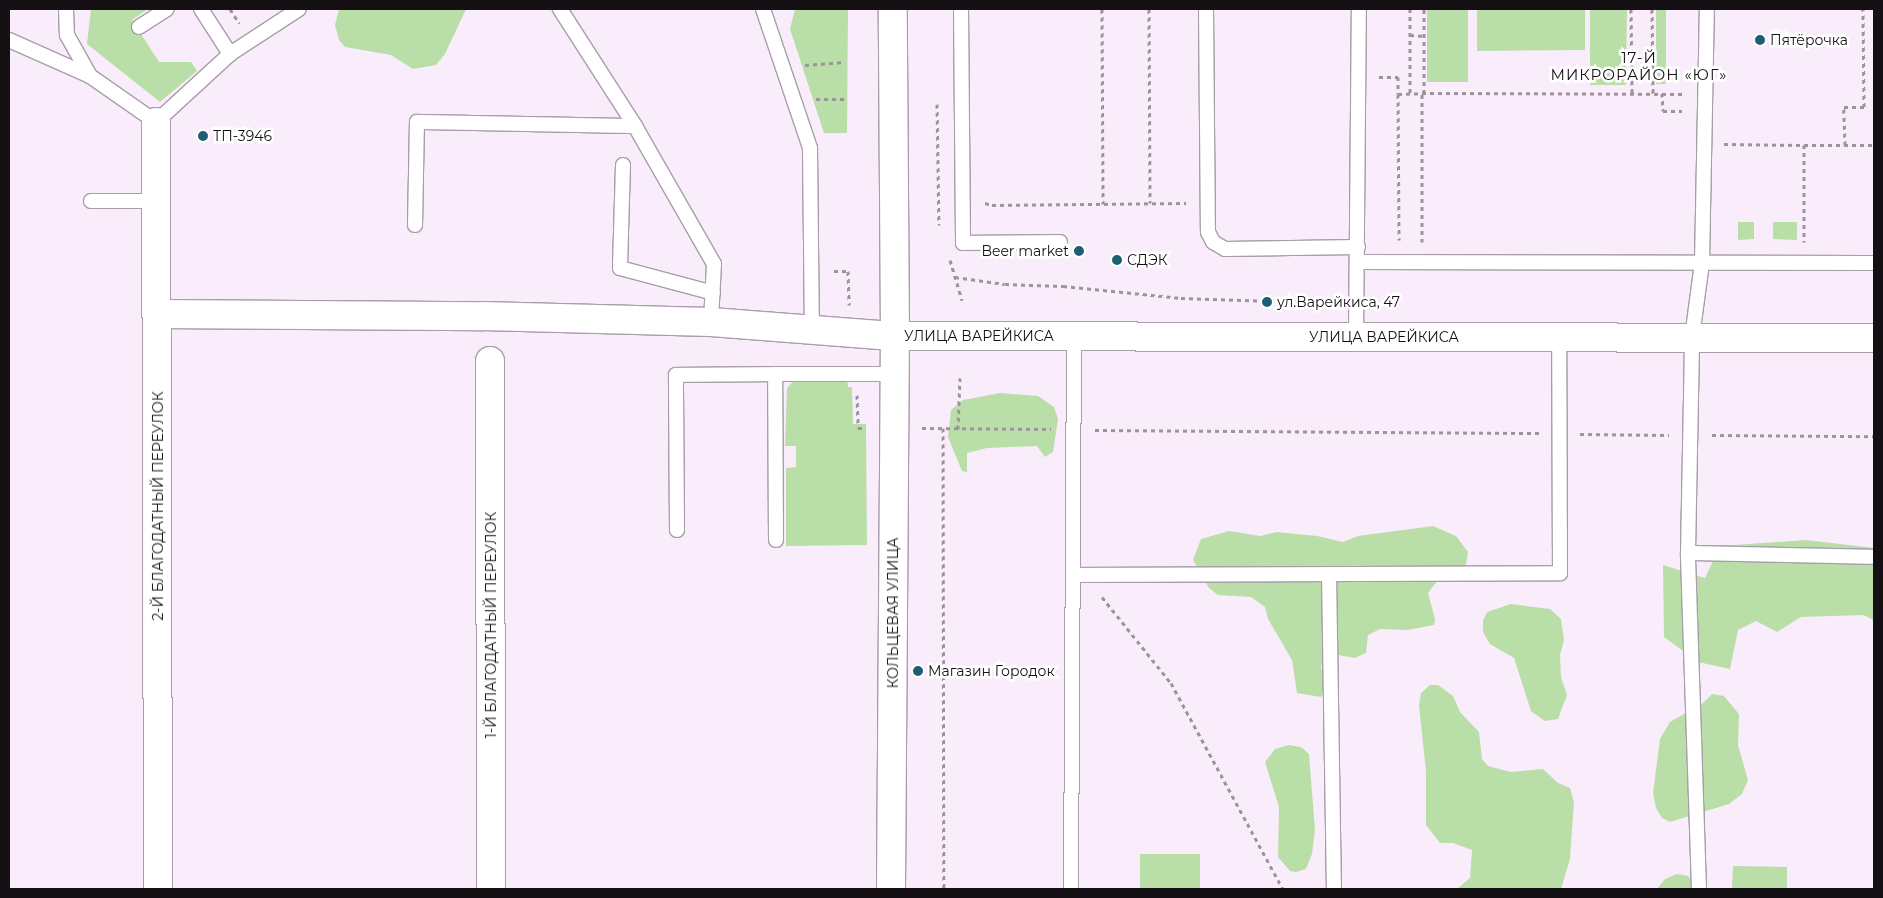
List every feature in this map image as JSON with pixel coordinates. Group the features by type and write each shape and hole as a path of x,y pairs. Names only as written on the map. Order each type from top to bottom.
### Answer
{"street":[{"name":"КОЛЬЦЕВАЯ УЛИЦА","path":"891,889 895,336 893,9"},
{"name":"2-Й БЛАГОДАТНЫЙ ПЕРЕУЛОК","path":"156,122 158,889"},
{"name":"УЛИЦА ВАРЕЙКИСА","path":"158,314 483,316 711,322 895,336 1874,338"},
{"name":"1-Й БЛАГОДАТНЫЙ ПЕРЕУЛОК","path":"490,362 492,889"}],"lane":[{"path":"66,9 67,35 90,76"},
{"path":"139,27 167,9"},
{"path":"201,9 230,54"},
{"path":"9,40 90,76 156,122 230,54 299,9"},
{"path":"560,9 635,126 714,264 711,322"},
{"path":"763,9 810,148 812,331"},
{"path":"961,9 963,243 1060,242"},
{"path":"1206,9 1208,232 1213,242 1225,248 1358,247"},
{"path":"1356,337 1359,9"},
{"path":"1699,889 1688,554 1692,337 1702,263 1707,9"},
{"path":"415,225 417,122 635,126"},
{"path":"623,165 620,268 714,293"},
{"path":"91,201 157,201"},
{"path":"1358,262 1874,263"},
{"path":"1071,889 1078,575 1074,429 1074,336"},
{"path":"1078,575 1560,573 1559,337"},
{"path":"775,374 776,540"},
{"path":"677,530 676,375 894,374"},
{"path":"1688,554 1874,557"},
{"path":"1329,574 1334,889"}],"path":[{"path":"1102,9 1103,204"},
{"path":"981,199 992,205 1150,204 1149,9"},
{"path":"1410,9 1410,93"},
{"path":"1422,244 1424,9"},
{"path":"1631,9 1632,94"},
{"path":"1652,9 1653,94"},
{"path":"1844,145 1844,107 1864,107 1863,9"},
{"path":"1410,35 1424,36"},
{"path":"796,65 845,62"},
{"path":"1358,77 1398,77 1399,244 1407,244"},
{"path":"1662,93 1663,110 1686,112"},
{"path":"1398,94 1705,94"},
{"path":"808,100 845,99"},
{"path":"1704,144 1874,145"},
{"path":"1804,145 1804,240"},
{"path":"1414,244 1432,244"},
{"path":"812,271 848,271 849,333"},
{"path":"962,300 955,277 1005,284 1063,286 1181,298 1300,302"},
{"path":"958,428 960,378"},
{"path":"944,889 943,428 1874,436"},
{"path":"1078,575 1172,683 1282,889"}],"green space":[{"path":"91,9 148,9 132,20 159,62 191,62 197,71 160,102 87,44"},
{"path":"339,9 466,9 445,54 436,65 413,69 391,55 345,47 339,40 335,25"},
{"path":"795,9 848,9 847,133 824,133 790,29"},
{"path":"1427,9 1468,9 1468,82 1427,82"},
{"path":"1477,9 1585,9 1585,50 1477,51"},
{"path":"1590,9 1627,9 1626,85 1590,85"},
{"path":"1656,9 1666,9 1666,84 1656,84"},
{"path":"1738,222 1754,222 1754,239 1738,240"},
{"path":"1773,222 1797,222 1797,240 1773,239"},
{"path":"847,377 848,387 852,387 853,424 866,424 867,545 786,546 786,468 796,467 796,446 785,446 787,388 796,378"},
{"path":"1000,393 1038,396 1054,407 1058,419 1053,452 1045,457 1037,446 987,448 967,453 967,472 962,471 948,437 951,410 963,400"},
{"path":"1433,526 1456,536 1468,552 1464,577 1438,580 1428,593 1435,619 1434,625 1407,630 1380,629 1368,635 1366,653 1355,658 1327,653 1321,666 1325,690 1321,697 1297,693 1292,660 1268,619 1265,607 1251,597 1218,595 1209,588 1193,560 1201,539 1229,531 1260,536 1277,532 1317,536 1343,542 1358,536"},
{"path":"1806,540 1874,548 1874,620 1863,615 1801,617 1777,632 1756,621 1738,630 1730,669 1698,662 1664,637 1663,565 1705,578 1720,546"},
{"path":"1511,604 1550,609 1561,619 1564,640 1560,655 1561,677 1567,695 1558,719 1545,721 1531,711 1514,658 1490,644 1483,632 1483,621 1487,612"},
{"path":"1430,685 1438,685 1453,696 1460,712 1479,732 1482,759 1488,766 1511,772 1543,769 1558,783 1570,788 1574,802 1570,859 1561,889 1457,889 1470,878 1472,850 1453,843 1440,843 1426,825 1426,772 1419,705 1421,693"},
{"path":"1712,694 1724,696 1739,714 1738,745 1748,780 1742,794 1729,804 1670,822 1662,818 1656,808 1653,793 1660,739 1670,722 1703,703"},
{"path":"1289,745 1301,747 1309,754 1315,830 1312,854 1306,869 1296,872 1290,871 1278,857 1279,807 1265,762 1275,749"},
{"path":"1140,854 1200,854 1200,889 1140,889"},
{"path":"1733,866 1787,867 1787,889 1732,889"},
{"path":"1677,874 1688,876 1697,889 1657,889 1665,879"}],"place":[{"name":"Пятёрочка","path":"1760,40"},
{"name":"ТП-3946","path":"203,136"},
{"name":"Beer market","path":"1079,251"},
{"name":"СДЭК","path":"1117,260"},
{"name":"ул.Варейкиса, 47","path":"1267,302"},
{"name":"Магазин Городок","path":"918,671"}],"district":[{"name":"17-Й МИКРОРАЙОН «ЮГ»","path":"1639,66"}]}
